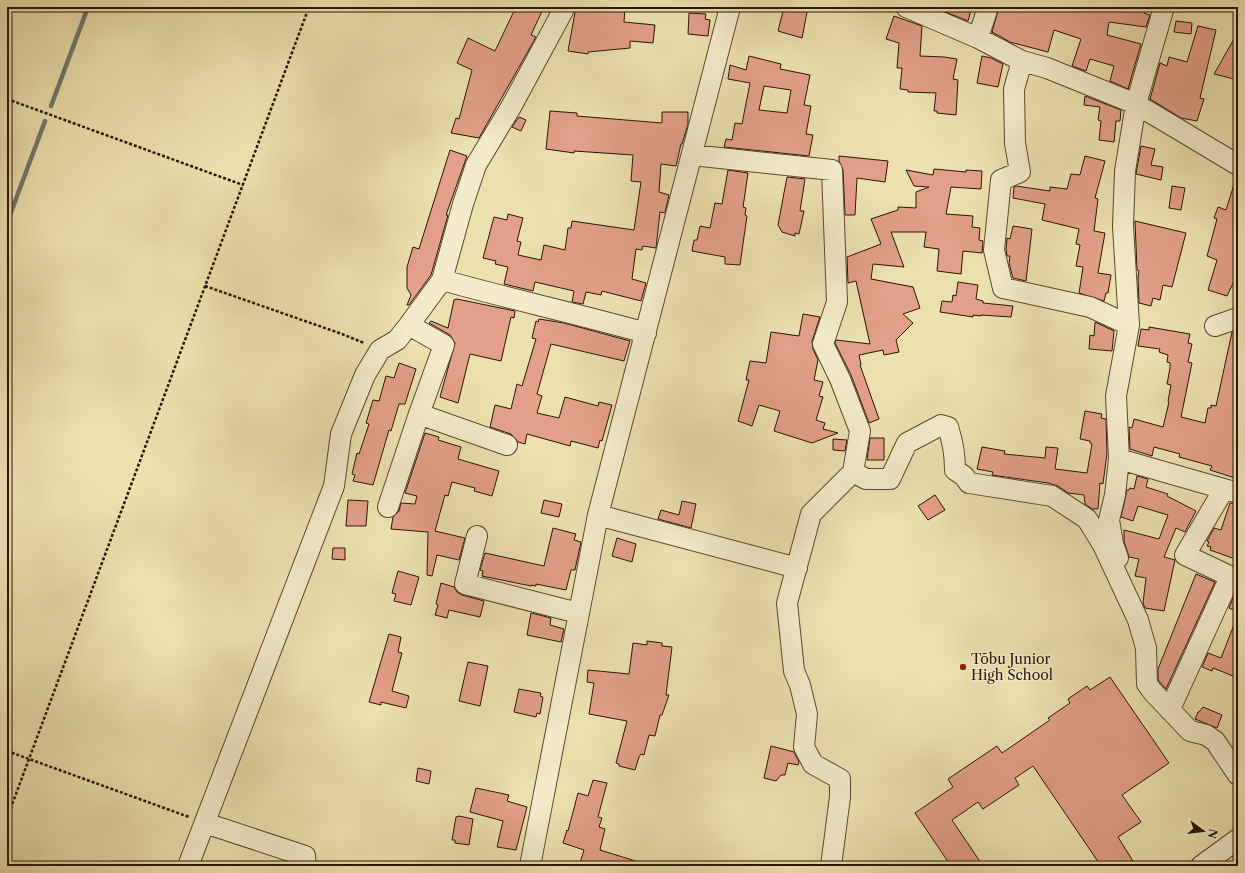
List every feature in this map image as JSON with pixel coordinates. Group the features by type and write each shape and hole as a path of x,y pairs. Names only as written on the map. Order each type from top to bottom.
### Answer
{"street":[{"path":"188,866 334,486 341,434 365,375 380,350 397,340 442,280 463,204 476,164 511,107 565,7"},
{"path":"530,866 598,515 730,7"},
{"path":"906,7 978,38 1022,61 1046,68 1136,104 1238,165"},
{"path":"978,38 988,7"},
{"path":"1123,589 1127,582 1113,544 1109,520 1115,495 1119,459 1116,396 1129,325 1123,226 1125,171 1136,104 1164,7"},
{"path":"1022,61 1014,88 1015,143 1020,172 1000,180 994,250 1003,288 1090,307 1129,325"},
{"path":"692,155 832,170 837,302 823,344 840,379 860,431 853,472 810,514 787,603 794,671 800,685 807,714 804,747 813,764 840,779 840,797 831,866"},
{"path":"442,280 507,298 568,311 646,333"},
{"path":"1215,326 1238,318"},
{"path":"388,507 444,345 409,325"},
{"path":"419,414 507,445"},
{"path":"853,472 866,479 890,479 907,443 941,424 948,426 955,453 955,470 969,483 1052,496 1087,519 1103,545 1138,620 1146,648 1147,684 1152,692 1190,731 1206,735 1215,741 1238,775"},
{"path":"1119,459 1231,491 1185,555 1234,579 1170,710"},
{"path":"598,515 797,568"},
{"path":"477,536 465,584 578,613"},
{"path":"205,823 305,856 306,866"},
{"path":"1201,866 1238,839"}],"path":[{"path":"7,818 308,7"},
{"path":"7,99 243,185"},
{"path":"205,286 342,334 380,350"},
{"path":"7,751 205,823"}],"building":[{"path":"531,7 544,7 531,35 536,37 479,138 451,133 456,118 459,119 472,70 457,63 468,38 495,51 514,11 516,12 518,8 528,12"},
{"path":"576,7 625,7 624,22 655,25 653,43 630,41 630,48 588,52 588,54 568,51"},
{"path":"784,7 808,7 802,38 778,31"},
{"path":"944,7 972,7 968,21 943,11"},
{"path":"999,7 1146,7 1144,13 1150,15 1146,27 1109,22 1107,35 1141,44 1128,89 1110,81 1114,66 1090,59 1086,71 1072,66 1081,39 1054,30 1048,52 1010,42 992,32"},
{"path":"689,13 706,14 705,19 710,20 708,36 688,34"},
{"path":"894,16 922,26 920,56 957,59 953,79 958,80 956,115 937,113 937,111 934,111 936,93 908,92 908,90 900,89 902,68 897,68 899,43 886,39"},
{"path":"1176,21 1192,23 1191,34 1174,32"},
{"path":"1198,26 1216,30 1200,98 1204,99 1197,121 1181,118 1150,99 1160,63 1167,66 1169,57 1187,62"},
{"path":"1238,32 1238,80 1214,74"},
{"path":"749,56 781,64 780,69 810,75 804,105 811,106 806,134 813,135 809,156 724,147 726,139 732,140 735,123 742,124 750,83 728,79 730,65 746,70","holes":["764,86 791,90 787,113 759,110"]},
{"path":"982,56 991,58 1003,64 998,87 977,83"},
{"path":"1085,96 1121,110 1120,121 1116,121 1114,142 1099,140 1101,121 1098,120 1100,107 1084,105"},
{"path":"550,111 577,113 577,116 662,123 662,112 688,112 688,124 681,144 676,166 661,164 659,192 669,195 665,213 660,212 656,248 643,246 642,250 636,249 632,279 646,283 641,301 602,291 601,295 586,292 583,304 572,302 574,291 535,282 533,291 504,284 508,267 495,264 496,261 483,258 494,217 507,220 508,214 523,218 517,241 521,242 518,255 541,260 544,245 565,250 568,228 571,228 572,221 634,230 641,182 631,181 633,155 574,151 574,153 546,149"},
{"path":"519,117 526,120 521,131 512,127"},
{"path":"1141,146 1155,149 1151,165 1163,167 1161,180 1136,174"},
{"path":"450,150 467,156 446,215 448,215 431,275 409,305 407,305 411,295 407,288 407,267 413,247 419,249"},
{"path":"839,156 888,161 885,182 857,178 855,215 845,215 843,170 839,161"},
{"path":"1085,156 1105,161 1095,198 1098,199 1094,231 1105,233 1098,273 1111,275 1108,293 1106,293 1104,301 1079,293 1083,267 1076,266 1080,245 1076,244 1079,229 1042,220 1045,204 1013,198 1014,187 1016,186 1050,191 1050,187 1067,189 1071,174 1080,175"},
{"path":"934,169 966,172 966,170 982,171 981,189 951,187 946,214 973,216 972,227 980,228 979,240 983,241 982,253 963,251 961,274 937,271 939,249 924,247 926,232 891,232 904,267 873,264 871,279 913,287 920,308 903,314 913,323 896,340 899,352 884,355 883,350 859,355 860,365 879,419 869,423 851,375 835,343 836,340 870,344 856,281 848,283 847,257 881,244 871,219 898,210 898,207 916,208 916,192 929,187 914,186 906,170 933,175"},
{"path":"728,170 748,173 743,207 746,208 745,215 747,216 740,265 725,264 725,257 692,251 694,240 697,240 700,226 710,228 715,203 722,204"},
{"path":"787,177 805,179 800,211 804,211 799,234 795,233 795,236 782,232 778,225"},
{"path":"1235,181 1238,181 1238,278 1236,277 1227,296 1208,290 1217,260 1207,256 1217,219 1214,218 1218,207 1226,210"},
{"path":"1172,186 1185,188 1181,210 1169,208"},
{"path":"1135,221 1186,233 1172,287 1163,285 1160,300 1153,298 1151,306 1139,303 1139,271 1137,270"},
{"path":"1013,226 1032,229 1026,281 1013,278 1009,263 1010,256 1007,256 1007,238 1010,239"},
{"path":"958,282 978,285 976,299 983,301 983,303 1013,306 1011,317 973,315 973,317 940,312 942,301 952,302 953,295 956,296"},
{"path":"457,299 515,311 514,318 511,317 501,361 470,354 458,403 440,397 455,343 450,335 429,323 431,321 448,328 454,300"},
{"path":"803,314 820,317 812,341 813,349 818,360 814,380 823,382 819,396 823,397 816,420 825,423 823,429 838,433 812,443 774,431 780,411 759,405 752,426 738,421 749,380 746,380 750,361 766,363 771,332 799,336"},
{"path":"539,319 564,323 630,341 624,361 551,344 537,394 542,396 537,413 559,418 565,397 598,406 599,402 612,405 602,441 600,440 598,448 571,441 570,446 527,434 525,444 518,442 511,434 490,427 495,405 511,409 517,384 522,386 536,339 532,338 536,321 538,322"},
{"path":"1095,322 1114,331 1112,351 1089,349 1090,335 1094,336"},
{"path":"1149,327 1190,334 1188,343 1192,344 1188,362 1192,363 1181,417 1205,423 1208,408 1211,408 1211,405 1216,406 1232,332 1238,330 1238,471 1235,478 1210,470 1212,466 1179,457 1180,454 1154,447 1152,456 1130,449 1129,427 1132,428 1134,419 1163,427 1169,402 1171,385 1167,384 1170,368 1170,363 1167,362 1168,355 1159,352 1160,349 1138,346 1141,329 1149,330"},
{"path":"399,363 416,369 405,404 399,404 391,431 389,430 373,485 353,481 355,475 352,474 357,453 359,454 369,424 366,423 373,400 379,401 386,376 394,378"},
{"path":"1085,411 1102,414 1101,418 1106,419 1107,453 1103,484 1100,483 1098,509 1092,509 1085,504 1084,495 1068,493 1058,486 1048,483 992,475 993,472 977,469 982,447 1005,451 1004,454 1045,458 1046,447 1058,448 1055,469 1087,473 1092,444 1090,441 1080,439"},
{"path":"425,433 439,437 438,440 461,447 458,459 499,471 492,496 474,491 475,488 452,482 448,496 445,495 435,531 465,538 459,560 437,555 432,576 427,575 428,532 391,529 393,517 399,511 401,503 415,504 417,496 405,493"},
{"path":"870,438 884,438 884,460 867,460"},
{"path":"833,439 847,440 845,451 833,450"},
{"path":"1137,476 1148,479 1146,487 1168,494 1167,496 1196,511 1185,532 1176,528 1164,557 1175,560 1164,611 1145,608 1143,603 1146,578 1135,576 1139,559 1129,557 1124,541 1124,530 1159,539 1168,515 1138,506 1133,521 1121,517 1127,490 1130,488 1134,489"},
{"path":"935,495 945,510 928,520 918,506"},
{"path":"348,500 368,501 366,526 346,526"},
{"path":"544,500 562,504 559,517 541,513"},
{"path":"682,501 696,504 691,528 658,519 661,510 679,515"},
{"path":"1230,503 1238,504 1238,560 1210,550 1211,547 1207,546 1209,542 1207,541 1214,528 1221,530"},
{"path":"553,528 576,534 574,540 581,542 575,570 571,570 566,590 536,584 536,586 531,586 482,576 483,571 480,570 485,553 544,566"},
{"path":"617,538 636,544 632,562 612,556"},
{"path":"333,548 345,548 345,560 332,559"},
{"path":"398,571 419,577 411,605 394,601 396,594 392,593"},
{"path":"1196,574 1215,582 1166,689 1158,680 1158,669"},
{"path":"441,583 454,587 457,592 462,595 484,601 480,617 449,610 447,618 435,615"},
{"path":"1233,598 1238,600 1238,612 1229,608"},
{"path":"531,613 551,618 550,625 564,629 561,642 527,635"},
{"path":"1237,617 1238,678 1213,668 1212,671 1202,667 1208,653 1221,658"},
{"path":"389,634 401,637 398,652 402,653 392,691 409,696 406,708 381,702 381,705 369,702"},
{"path":"647,641 662,643 662,646 672,647 666,695 669,695 662,715 660,715 655,736 649,735 644,755 641,754 639,757 635,770 619,766 619,764 616,763 627,721 589,714 594,683 587,682 588,670 629,674 633,643 647,645"},
{"path":"468,662 488,666 480,706 459,701"},
{"path":"1110,677 1169,763 1122,795 1141,822 1118,837 1136,866 1101,866 1033,766 1015,778 1019,785 983,809 978,802 952,820 983,866 951,866 915,813 953,787 948,779 997,746 1002,753 1050,720 1048,718 1070,703 1068,699 1087,686 1090,690"},
{"path":"519,689 541,693 540,696 543,697 540,714 537,713 536,717 514,712"},
{"path":"1203,707 1222,715 1217,728 1195,719 1198,712"},
{"path":"771,746 794,752 799,762 798,765 788,763 785,775 781,775 776,781 764,778"},
{"path":"418,768 431,771 429,784 416,781"},
{"path":"593,780 607,783 598,817 602,818 599,827 605,829 600,850 642,863 641,866 579,866 584,850 563,843 567,830 568,831 578,793 588,796"},
{"path":"476,788 509,795 507,801 527,807 516,850 497,847 503,821 470,812"},
{"path":"459,816 473,819 469,845 455,843 455,840 452,840 456,817"}],"waterway":[{"path":"51,106 88,7"},
{"path":"7,223 45,121"}],"place":[{"name":"Tōbu Junior High School","path":"963,667"}]}
